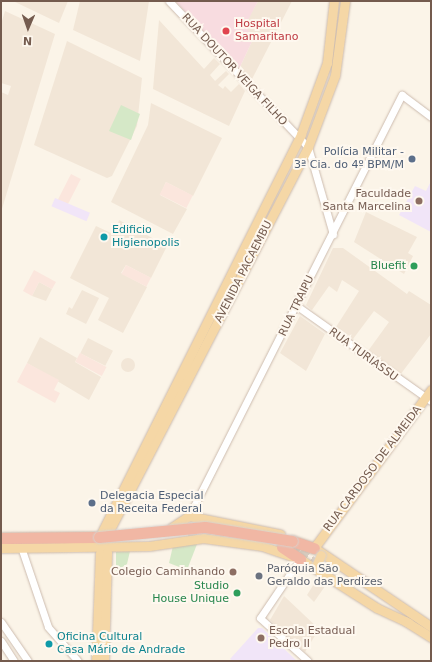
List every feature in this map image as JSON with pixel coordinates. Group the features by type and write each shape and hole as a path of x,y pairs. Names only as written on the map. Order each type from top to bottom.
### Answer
{"highway":[{"path":"1,538 150,534 205,527 292,541 319,560"},
{"path":"1,544 29,547 145,541 199,533 282,547 300,559"}],"main road":[{"name":"AVENIDA PACAEMBU","path":"334,1 327,63 299,138 105,531 308,146 336,68 345,1"},
{"name":"RUA CARDOSO DE ALMEIDA","path":"319,560 428,400 431,390"},
{"path":"1,534 26,537 176,527 189,516 290,536 397,620 409,623 431,637"},
{"path":"174,542 188,536"},
{"path":"1,548 22,550 174,542 211,538 256,545 300,559 319,560 431,624"},
{"path":"96,661 104,553 104,661"},
{"path":"319,560 431,624"}],"street":[{"name":"RUA DOUTOR VEIGA FILHO","path":"169,1 308,146"},
{"name":"RUA TRAIPU","path":"189,516 297,306 402,95 431,117"},
{"path":"308,146 333,234"},
{"name":"RUA TURIASSU","path":"297,306 428,400"},
{"path":"22,550 48,627 78,661"},
{"path":"300,559 260,618 308,661"},
{"path":"1,622 28,661"},
{"path":"2,643 10,646 12,639"},
{"path":"2,643 14,661"}],"shaded area":[{"path":"13,1 68,1 59,23"},
{"path":"80,1 149,1 140,61 73,30"},
{"name":"Hospital Samaritano","path":"175,1 258,1 245,26 254,37 239,69"},
{"path":"258,1 292,1 251,81 239,69 254,37 244,26"},
{"path":"5,11 55,34 1,212 1,92 8,95 11,86 1,83 1,24"},
{"path":"159,20 204,69 214,58 220,64 210,75 215,81 226,71 229,74 218,85 223,89 225,86 231,92 239,84 245,91 229,126 153,89"},
{"path":"67,41 142,78 137,126 112,176 107,178 34,145"},
{"path":"151,103 222,138 193,196 166,182 160,195 187,209 173,234 111,202 148,125"},
{"path":"71,174 81,179 68,205 58,200"},
{"name":"Faculdade Santa Marcelina","path":"431,181 431,232 399,215 415,186 426,191"},
{"path":"166,182 193,196 186,208 160,194"},
{"path":"55,198 90,213 86,221 51,206"},
{"path":"366,212 417,237 408,253 413,256 404,274 354,242"},
{"path":"119,220 167,246 151,278 126,265 121,273 147,287 123,333 98,320 109,298 70,278 96,226 115,235"},
{"path":"333,248 343,248 407,294 409,291 431,305 431,334 400,375 368,351 389,322 374,311 353,339 336,327 359,291 342,280 337,292 329,286 312,310 306,305"},
{"path":"126,265 151,278 146,287 121,274"},
{"path":"34,270 56,282 52,289 39,282 32,296 23,291"},
{"path":"39,282 52,289 46,301 32,296"},
{"path":"82,290 99,298 86,324 66,314 69,307 72,309"},
{"path":"300,316 325,334 306,371 280,353"},
{"path":"40,337 77,358 75,362 101,377 89,400 27,363"},
{"path":"88,338 113,351 105,366 80,353"},
{"path":"80,353 106,367 102,376 75,362"},
{"path":"125,358 131,358 135,362 135,368 131,372 125,372 121,368 121,362"},
{"path":"27,363 59,380 54,390 60,393 55,403 17,382"},
{"path":"319,576 328,582 314,602 307,595"},
{"path":"284,596 319,629 305,652 270,620"},
{"name":"Escola Estadual Pedro II","path":"258,628 262,628 297,661 233,661 230,659"}],"green space":[{"path":"121,105 140,114 131,140 109,131"},
{"path":"199,539 187,570 169,563 173,546"},
{"path":"130,551 127,564 116,571 116,552"}],"tunnel":[{"path":"188,535 235,537"},
{"path":"283,544 300,551 319,566"}],"place":[{"name":"Hospital Samaritano","path":"226,31"},
{"name":"Polícia Militar - 3ª Cia. do 4º BPM/M","path":"412,159"},
{"name":"Faculdade Santa Marcelina","path":"419,201"},
{"name":"Edificio Higienopolis","path":"104,237"},
{"name":"Bluefit","path":"414,266"},
{"name":"Delegacia Especial da Receita Federal","path":"92,503"},
{"name":"Colegio Caminhando","path":"233,572"},
{"name":"Paróquia São Geraldo das Perdizes","path":"259,576"},
{"name":"Studio House Unique","path":"237,593"},
{"name":"Escola Estadual Pedro II","path":"261,638"},
{"name":"Oficina Cultural Casa Mário de Andrade","path":"49,644"}]}
